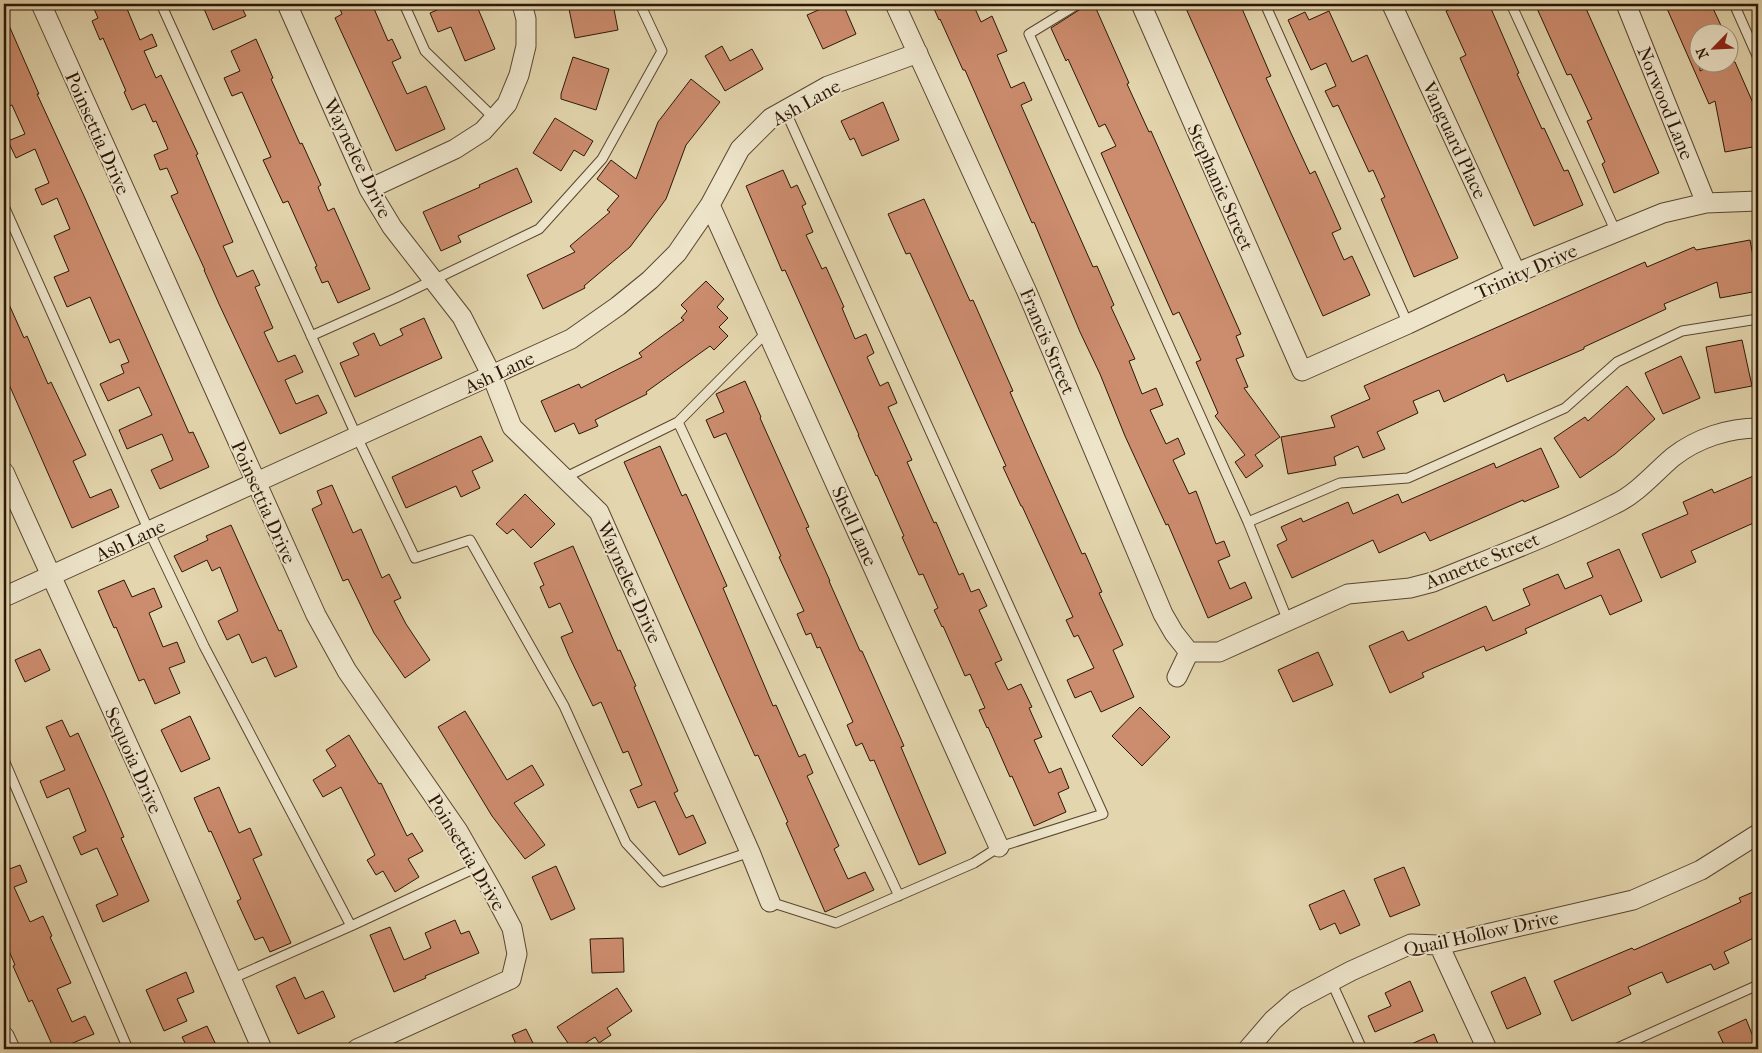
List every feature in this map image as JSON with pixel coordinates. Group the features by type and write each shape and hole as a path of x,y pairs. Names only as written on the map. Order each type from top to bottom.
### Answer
{"street":[{"name":"Poinsettia Drive","path":"40,4 316,615 348,671 458,831 512,928 517,954 511,980 357,1049"},
{"name":"Waynelee Drive","path":"287,4 369,189 392,227 462,316 492,376 512,427 599,512 750,852 770,902"},
{"path":"369,189 455,149 483,131 507,104 519,75 526,46 526,19 522,4"},
{"name":"Francis Street","path":"895,4 1027,292 1163,614 1174,633 1189,652"},
{"name":"Stephanie Street","path":"1141,4 1302,371"},
{"name":"Norwood Lane","path":"1626,4 1706,202"},
{"name":"Vanguard Place","path":"1393,7 1516,274"},
{"name":"Ash Lane","path":"4,597 571,339 618,306 650,280 677,253 710,205 740,149 771,118 828,86 918,53"},
{"name":"Trinity Drive","path":"1302,371 1516,274 1663,213 1706,202 1758,201"},
{"name":"Shell Lane","path":"710,205 999,847"},
{"name":"Annette Street","path":"1189,652 1219,652 1348,594 1410,588 1433,582 1582,520 1617,503 1636,491 1675,456 1693,444 1716,434 1758,428"},
{"name":"Sequoia Drive","path":"4,472 262,1049"},
{"path":"1177,677 1189,652"},
{"name":"Quail Hollow Drive","path":"1248,1049 1273,1020 1296,1000 1331,981 1410,944 1439,945 1633,900 1701,870 1758,834"},
{"path":"1439,945 1487,1049"},
{"path":"4,1036 10,1049"}],"lane":[{"path":"161,4 357,437 415,558 470,540 564,706 626,843 662,882 750,852"},
{"path":"404,4 425,51 494,118"},
{"path":"311,336 540,229 602,160 662,51 640,4"},
{"path":"1078,4 1030,34 1248,522 1288,621"},
{"path":"1265,4 1408,324"},
{"path":"1511,4 1616,232"},
{"path":"1734,4 1758,58"},
{"path":"770,902 836,923 974,863 999,847 1103,814 785,110"},
{"path":"4,206 149,531 204,646 351,926"},
{"path":"1248,522 1340,483 1408,478 1566,408 1617,362 1682,331 1758,319"},
{"path":"564,478 678,422 767,332"},
{"path":"678,422 898,896"},
{"path":"4,760 128,1049"},
{"path":"231,978 351,926 469,871 478,865"},
{"path":"1331,981 1362,1049"},
{"path":"1615,1049 1758,985"}],"building":[{"path":"92,4 125,4 140,40 152,34 157,46 144,51 156,78 161,75 198,154 196,155 233,242 223,246 237,277 253,270 260,285 255,287 273,328 264,332 278,362 295,355 303,372 285,380 296,404 318,395 327,413 280,434 171,196 178,193 167,168 160,170 154,155 168,149 156,121 153,122 145,104 132,110 124,92 126,91 103,38 100,40 92,21 98,18"},
{"path":"202,4 240,4 246,16 213,30"},
{"path":"338,4 372,4 388,41 392,39 401,58 392,62 407,94 426,86 445,129 396,151 335,18 342,14"},
{"path":"451,4 476,4 495,49 465,61 451,27 438,32 430,13"},
{"path":"568,4 613,4 618,30 575,38"},
{"path":"832,4 843,4 856,34 823,49 807,15"},
{"path":"932,4 973,4 981,22 992,16 1007,51 997,55 1011,88 1024,82 1032,100 1021,105 1093,267 1097,266 1114,305 1111,307 1135,359 1129,361 1142,394 1156,388 1163,405 1150,410 1166,444 1178,438 1185,454 1173,460 1189,494 1196,491 1216,544 1224,541 1230,556 1218,561 1230,589 1245,582 1252,598 1208,618 1168,524 1166,525 1125,436 1034,222 1032,223 965,70 963,70"},
{"path":"1094,4 1129,83 1127,84 1149,132 1151,131 1241,334 1236,336 1244,356 1236,359 1248,387 1244,388 1280,437 1255,455 1263,466 1246,478 1235,462 1245,455 1215,416 1218,413 1196,362 1201,360 1179,312 1173,315 1101,153 1116,146 1105,124 1099,127 1068,59 1066,61 1051,28 1079,10"},
{"path":"1184,4 1240,4 1271,76 1266,78 1310,174 1315,171 1341,229 1332,233 1344,260 1352,256 1370,295 1323,316"},
{"path":"1462,4 1489,4 1519,73 1517,74 1542,129 1544,128 1564,171 1568,170 1583,205 1534,226 1460,58 1466,55 1446,11"},
{"path":"1535,4 1584,4 1659,173 1614,193 1602,164 1605,162 1587,121 1592,119 1571,74 1567,75"},
{"path":"1665,4 1711,4 1719,22 1690,22 1690,61"},
{"path":"1329,11 1352,62 1367,55 1458,258 1414,277 1381,199 1385,197 1373,170 1369,172 1338,105 1333,107 1325,91 1336,86 1326,63 1311,70 1288,20 1305,12 1309,20"},
{"path":"4,14 39,94 37,94 189,433 193,432 209,467 160,489 151,470 173,460 162,434 127,449 119,430 152,415 139,387 108,401 100,384 124,373 121,365 129,362 119,339 110,343 90,297 67,307 54,277 69,271 54,236 70,229 57,198 42,205 35,189 49,183 35,149 16,158 8,141 25,134 12,105 4,108 4,90 9,87 4,75"},
{"path":"256,39 273,78 271,79 300,144 302,143 321,185 318,187 328,211 334,208 370,289 338,303 328,281 322,283 315,267 317,266 288,201 283,203 263,160 271,157 242,92 232,96 224,78 240,71 231,51"},
{"path":"722,46 730,61 752,49 763,69 725,91 705,56"},
{"path":"573,57 609,69 596,110 561,99"},
{"path":"1695,72 1739,72 1753,103 1758,128 1758,146 1725,152 1715,101 1709,104"},
{"path":"691,79 720,102 686,145 666,199 630,247 584,286 585,288 543,309 527,275 575,252 570,246 610,212 607,210 619,196 597,179 611,160 636,179 658,122"},
{"path":"883,102 899,140 862,156 854,138 850,140 841,121"},
{"path":"555,118 593,141 584,156 574,150 561,171 533,153"},
{"path":"517,168 532,202 458,236 461,242 441,251 423,212 480,187 479,185"},
{"path":"783,170 791,188 797,185 806,204 802,206 813,232 806,235 822,269 826,267 844,307 842,308 855,339 866,334 874,353 867,357 880,386 888,382 897,403 888,407 912,460 907,462 934,523 936,522 959,575 963,573 971,592 979,589 987,606 979,610 1002,660 995,663 1008,690 1021,684 1032,707 1029,708 1042,737 1034,740 1049,773 1061,768 1069,788 1058,793 1066,812 1034,826 1012,776 1010,777 979,710 985,708 970,674 965,676 934,610 938,608 923,574 919,575 877,475 785,270 782,271 746,186"},
{"path":"924,199 970,301 973,300 1013,391 1010,392 1082,554 1085,553 1102,592 1099,593 1123,645 1113,650 1134,697 1101,712 1091,691 1075,698 1067,680 1094,668 1078,635 1074,637 1066,620 1073,617 1003,467 1006,466 910,253 906,254 888,214"},
{"path":"1750,240 1758,291 1720,298 1717,282 1664,304 1666,309 1584,347 1584,349 1507,382 1504,374 1444,402 1439,390 1413,401 1418,413 1377,432 1385,449 1363,458 1358,446 1334,457 1336,465 1288,474 1281,437 1335,427 1331,416 1370,399 1364,386 1645,262 1647,267 1694,247 1696,250"},
{"path":"706,281 724,299 717,307 728,318 719,327 728,336 714,350 710,346 646,392 647,394 595,420 598,426 579,434 574,423 555,432 541,401 579,384 581,388 642,357 639,353 684,320 681,318 687,311 681,305"},
{"path":"4,293 24,338 27,336 48,384 51,382 86,455 73,461 90,498 111,489 119,507 72,528 4,373"},
{"path":"424,318 442,358 355,397 340,363 359,355 353,343 374,333 380,346 403,335 400,329"},
{"path":"1742,340 1752,386 1715,393 1706,347"},
{"path":"1681,356 1700,398 1663,414 1645,373"},
{"path":"745,381 809,527 806,528 829,581 904,746 901,747 946,853 919,865 874,760 870,761 862,743 856,746 847,725 853,722 820,647 817,648 811,633 806,635 797,614 804,611 726,433 714,438 706,420 724,412 716,394"},
{"path":"1627,386 1655,419 1615,454 1580,478 1554,438 1585,417 1588,421"},
{"path":"481,436 493,461 472,471 480,488 461,497 456,486 406,508 392,477"},
{"path":"660,446 682,496 686,494 727,586 723,588 773,706 776,705 799,757 805,754 813,773 807,776 839,846 834,849 848,879 865,872 874,890 825,912 786,823 788,822 758,755 755,756 624,462"},
{"path":"1541,448 1559,487 1524,502 1523,500 1430,541 1425,532 1379,553 1373,540 1292,578 1277,545 1287,540 1281,527 1301,518 1303,522 1348,502 1353,514 1398,494 1402,503 1494,463 1496,468"},
{"path":"1758,474 1758,521 1691,551 1696,562 1661,578 1642,534 1688,514 1683,502 1712,489 1714,493"},
{"path":"332,485 353,533 361,529 382,578 389,574 401,598 394,601 406,624 430,660 405,678 374,633 348,579 343,581 312,509 322,504 317,491"},
{"path":"525,494 555,524 531,548 513,529 507,534 496,524"},
{"path":"231,525 297,667 275,677 266,657 252,663 239,634 227,640 218,621 238,611 220,567 212,571 207,560 182,572 174,556 208,540 206,536"},
{"path":"573,546 618,651 620,650 636,686 634,687 678,791 674,793 686,818 693,815 706,843 679,855 655,801 638,808 630,790 642,785 628,751 623,753 601,702 593,706 569,656 561,637 573,632 560,603 549,608 540,587 544,585 534,563"},
{"path":"1619,549 1642,601 1610,615 1601,595 1525,629 1527,633 1486,651 1484,646 1422,673 1424,677 1390,693 1369,646 1403,631 1408,641 1486,606 1493,621 1530,605 1523,589 1558,574 1565,589 1593,577 1587,563"},
{"path":"124,580 132,597 154,588 162,607 149,613 163,647 177,642 185,662 169,668 180,693 155,704 144,679 139,681 98,591"},
{"path":"40,649 50,670 25,682 15,660"},
{"path":"1318,652 1333,685 1293,702 1278,670"},
{"path":"1140,707 1170,737 1142,766 1112,736"},
{"path":"465,711 507,780 532,765 544,785 514,803 545,845 525,859 492,816 438,727"},
{"path":"190,716 210,759 181,772 161,730"},
{"path":"62,720 70,737 78,733 124,837 121,838 149,901 103,922 96,905 118,895 97,848 81,855 73,837 86,831 69,788 47,798 40,781 65,770 46,727"},
{"path":"349,735 379,784 381,783 407,836 412,833 423,851 408,859 419,877 395,892 383,871 376,875 367,860 375,855 341,787 323,797 313,780 336,766 326,750"},
{"path":"219,787 239,833 250,828 262,855 253,859 291,943 270,952 263,937 255,940 237,901 241,899 194,798"},
{"path":"4,863 7,870 20,865 27,882 14,887 30,922 43,916 52,936 50,937 71,983 57,989 72,1022 85,1016 94,1034 59,1049 54,1049 32,1000 29,1002 13,966 15,965 4,939"},
{"path":"556,866 575,909 551,920 532,877"},
{"path":"1404,867 1420,905 1390,917 1374,879"},
{"path":"1344,890 1360,925 1340,934 1335,923 1320,930 1309,905"},
{"path":"1758,890 1758,936 1724,952 1729,963 1714,970 1711,964 1667,983 1662,972 1628,987 1631,994 1572,1021 1554,981 1632,948 1634,950 1693,924 1741,902 1739,898"},
{"path":"455,920 461,934 469,931 479,953 425,976 426,978 394,992 370,935 390,927 404,960 431,948 425,933"},
{"path":"623,938 624,972 592,973 590,939"},
{"path":"186,972 194,992 177,999 187,1021 164,1031 146,990"},
{"path":"295,977 305,999 323,991 335,1017 298,1034 276,986"},
{"path":"1525,977 1541,1014 1507,1029 1491,992"},
{"path":"1410,981 1423,1011 1375,1032 1368,1016 1391,1006 1385,993"},
{"path":"617,988 632,1011 607,1028 611,1035 599,1043 595,1037 576,1049 572,1049 557,1027"},
{"path":"1746,1019 1758,1049 1726,1049 1718,1032"},
{"path":"207,1026 218,1049 188,1049 182,1037"},
{"path":"526,1029 536,1049 518,1049 512,1035"},
{"path":"1434,1034 1440,1049 1400,1049"}]}
